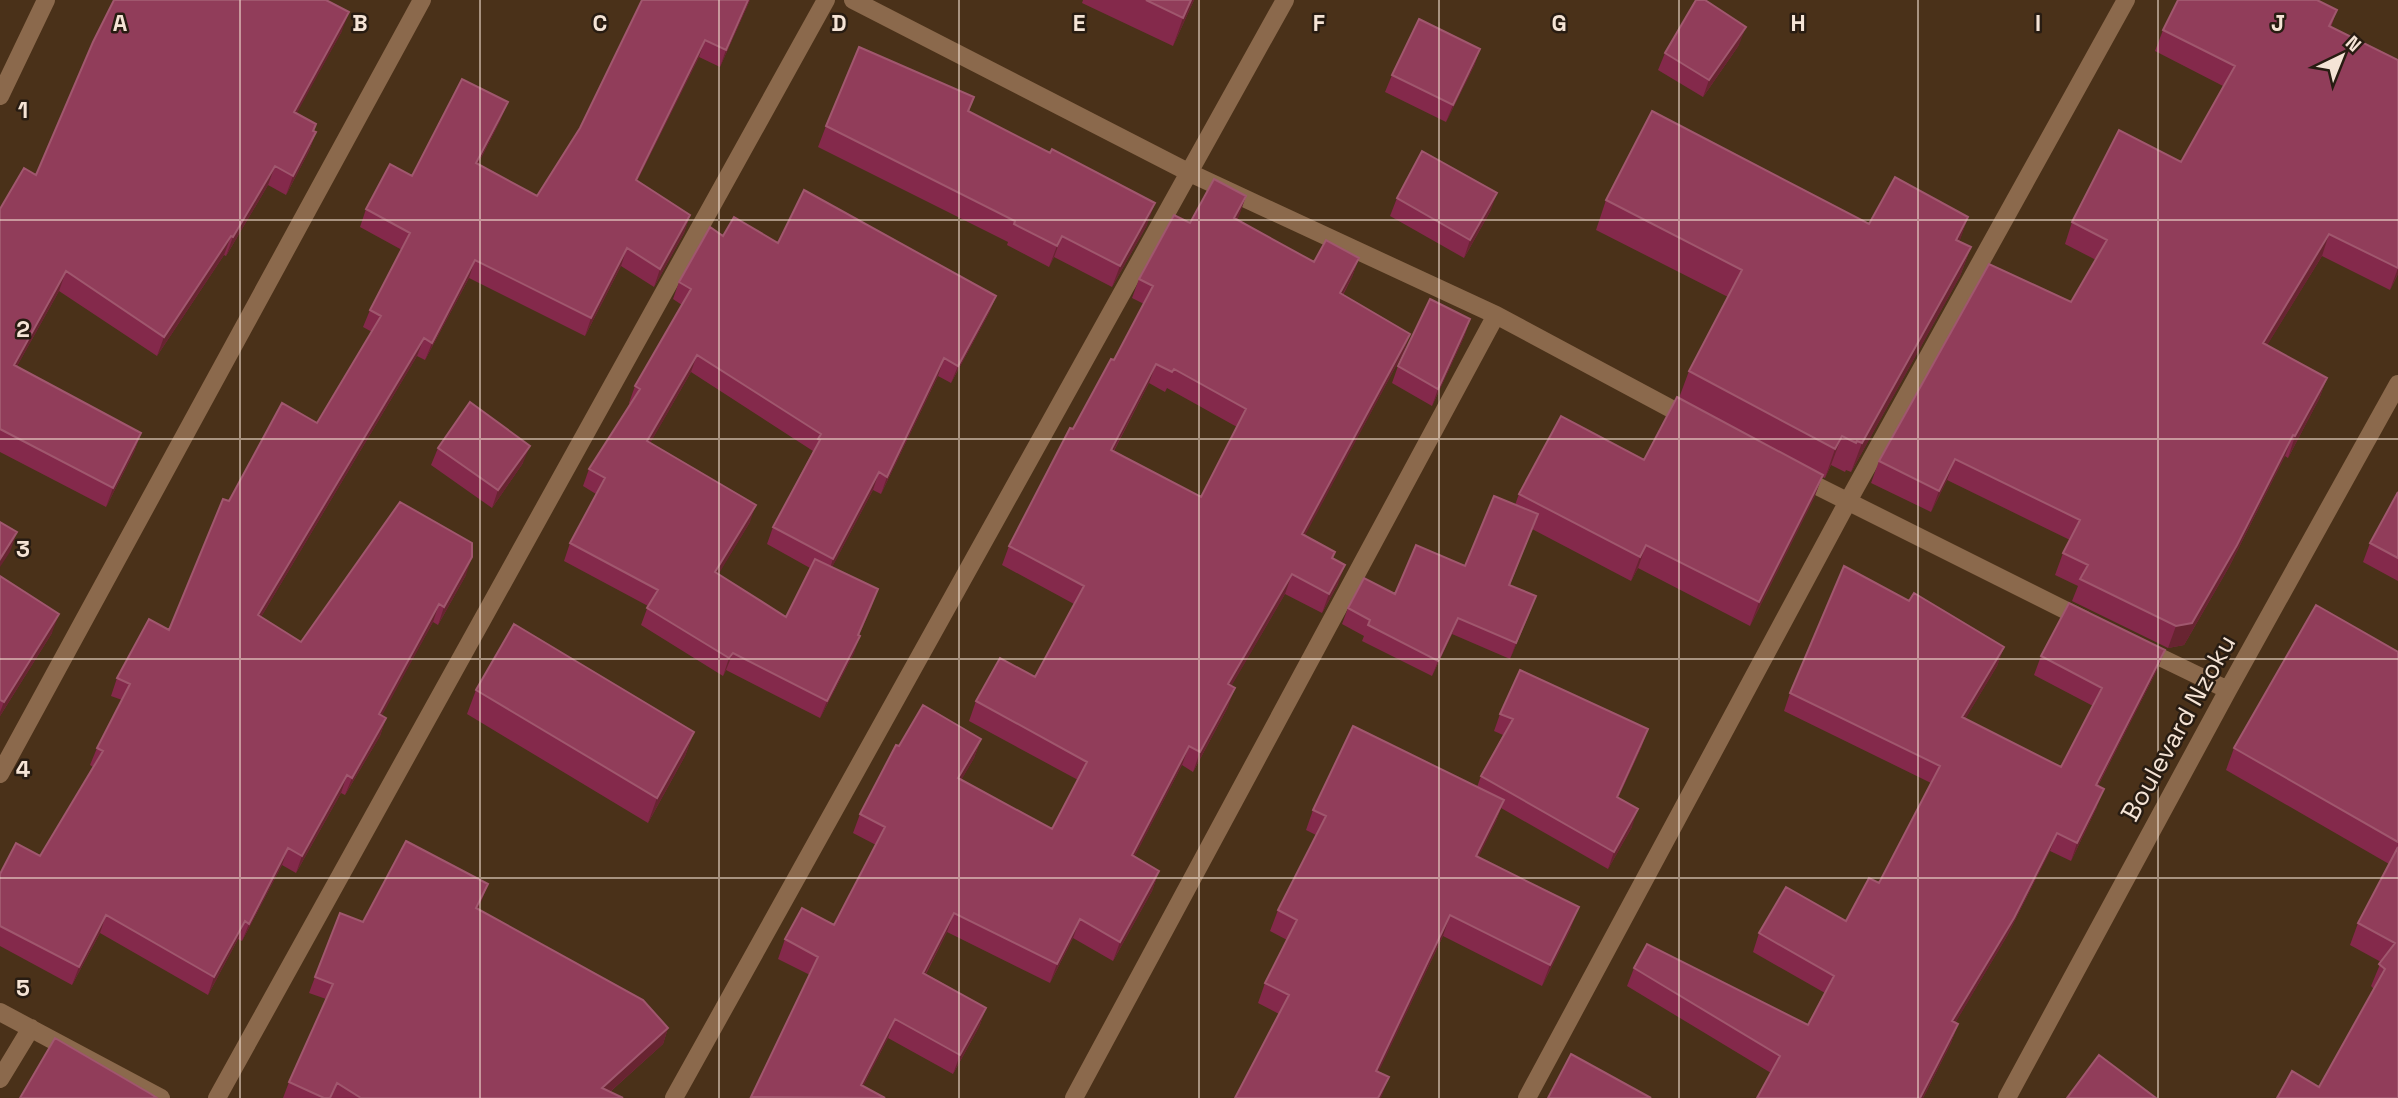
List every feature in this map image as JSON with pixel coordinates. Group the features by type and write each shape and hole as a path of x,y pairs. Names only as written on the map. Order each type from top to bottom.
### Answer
{"street":[{"path":"0,96 46,0"},
{"path":"2,765 422,0"},
{"path":"217,1098 826,0"},
{"path":"853,0 1190,173 1496,315 1702,425"},
{"path":"674,1098 1285,0"},
{"path":"1527,1098 1847,503 2126,0"},
{"path":"1074,1098 1496,315"},
{"name":"Boulevard Nzoku","path":"2007,1098 2228,690 2398,384"},
{"path":"1786,470 1847,503 2105,630"},
{"path":"2130,642 2228,690"},
{"path":"0,1012 161,1098"},
{"path":"0,1079 31,1028"}],"building":[{"path":"114,0 326,0 349,12 294,112 316,124 313,131 316,132 293,176 275,166 233,237 231,236 164,337 66,271 14,365 141,433 113,488 0,429 0,209 24,168 36,175"},
{"path":"642,0 748,0 726,50 705,40 636,180 690,215 660,269 627,248 591,318 475,260 432,343 424,338 258,615 301,642 400,502 472,543 472,557 444,607 439,604 379,714 386,718 352,778 347,775 302,856 288,848 249,924 245,921 214,977 106,915 79,967 0,926 0,874 16,843 40,856 103,751 97,748 130,684 117,678 149,619 169,630 223,499 229,501 282,403 317,423 381,316 370,310 410,233 366,209 390,164 412,176 462,79 508,102 476,163 537,196 580,128"},
{"path":"1146,0 1191,0 1183,18"},
{"path":"1696,0 1705,0 1746,27 1709,80 1665,53"},
{"path":"2178,0 2317,0 2337,10 2329,26 2398,60 2398,268 2329,234 2263,343 2327,378 2295,436 2293,435 2237,545 2192,623 2176,626 2080,579 2088,565 2063,553 2080,520 1955,459 1939,491 1879,461 1989,264 2071,302 2107,240 2072,222 2119,130 2181,162 2235,66 2163,30"},
{"path":"1419,19 1480,49 1453,105 1392,75"},
{"path":"859,47 974,97 968,111 1050,153 1052,149 1155,203 1120,266 1062,236 1057,246 1014,224 1015,221 826,126"},
{"path":"1652,111 1869,224 1895,177 1968,217 1956,240 1971,247 1862,443 1842,436 1835,449 1689,371 1742,270 1606,200"},
{"path":"1422,151 1497,193 1470,240 1397,198"},
{"path":"1214,179 1246,196 1234,218 1314,262 1326,240 1359,258 1340,293 1410,334 1302,534 1335,552 1332,558 1345,565 1329,594 1292,574 1228,684 1235,688 1200,752 1189,746 1132,855 1159,871 1120,942 1080,919 1057,964 954,913 923,973 986,1008 960,1055 895,1019 861,1085 885,1098 751,1097 818,957 785,939 802,908 834,925 885,827 860,814 896,745 899,746 923,705 981,739 958,778 1052,829 1087,762 976,701 1000,658 1035,677 1084,586 1009,546 1070,428 1073,429 1111,359 1114,360 1153,286 1139,279 1174,215 1190,223","holes":["1156,364 1172,372 1174,369 1246,409 1201,497 1111,450"]},
{"path":"804,190 996,296 958,366 944,358 887,477 879,472 833,559 773,527 821,434 697,355 647,441 756,505 715,572 786,617 815,559 878,589 858,635 860,636 827,701 733,653 729,658 647,608 658,590 570,543 605,478 589,469 640,389 635,386 691,289 679,282 710,227 723,236 734,217 778,243"},
{"path":"1430,299 1470,319 1438,389 1398,366"},
{"path":"1677,397 1823,475 1759,602 1646,545 1640,557 1519,494 1561,416 1644,460"},
{"path":"470,402 530,446 498,490 438,448"},
{"path":"2398,492 2398,558 2370,543"},
{"path":"1494,496 1538,514 1509,585 1536,596 1516,643 1458,618 1438,661 1368,625 1370,620 1348,608 1364,578 1395,594 1416,545 1465,566"},
{"path":"0,522 17,532 0,559"},
{"path":"1844,566 1909,601 1914,593 2004,647 1962,717 2061,767 2102,688 2041,656 2069,603 2165,650 2096,785 2104,789 2077,843 2057,833 2014,918 1952,1021 1958,1024 1920,1098 1757,1098 1780,1056 1634,968 1647,944 1808,1025 1834,976 1759,933 1786,887 1846,921 1869,878 1879,883 1940,766 1790,693"},
{"path":"0,576 59,614 4,702 0,700"},
{"path":"2316,605 2398,652 2398,842 2234,748"},
{"path":"514,624 694,732 657,798 476,690"},
{"path":"1520,670 1648,729 1617,797 1638,809 1614,852 1481,776 1513,719 1500,714"},
{"path":"1353,726 1504,800 1476,856 1579,907 1550,965 1450,915 1376,1071 1389,1077 1378,1098 1235,1098 1289,995 1265,983 1297,920 1278,910 1326,816 1313,810"},
{"path":"406,841 488,884 476,908 643,1000 668,1028 602,1088 623,1098 361,1098 337,1083 330,1098 324,1098 289,1082 333,984 315,977 340,913 363,922"},
{"path":"2398,847 2398,1098 2277,1098 2292,1071 2319,1087 2385,969 2379,964 2395,943 2358,923"},
{"path":"55,1038 151,1094 157,1098 20,1098"},
{"path":"1571,1054 1651,1098 1548,1098"},
{"path":"2099,1055 2156,1098 2067,1098"}]}
